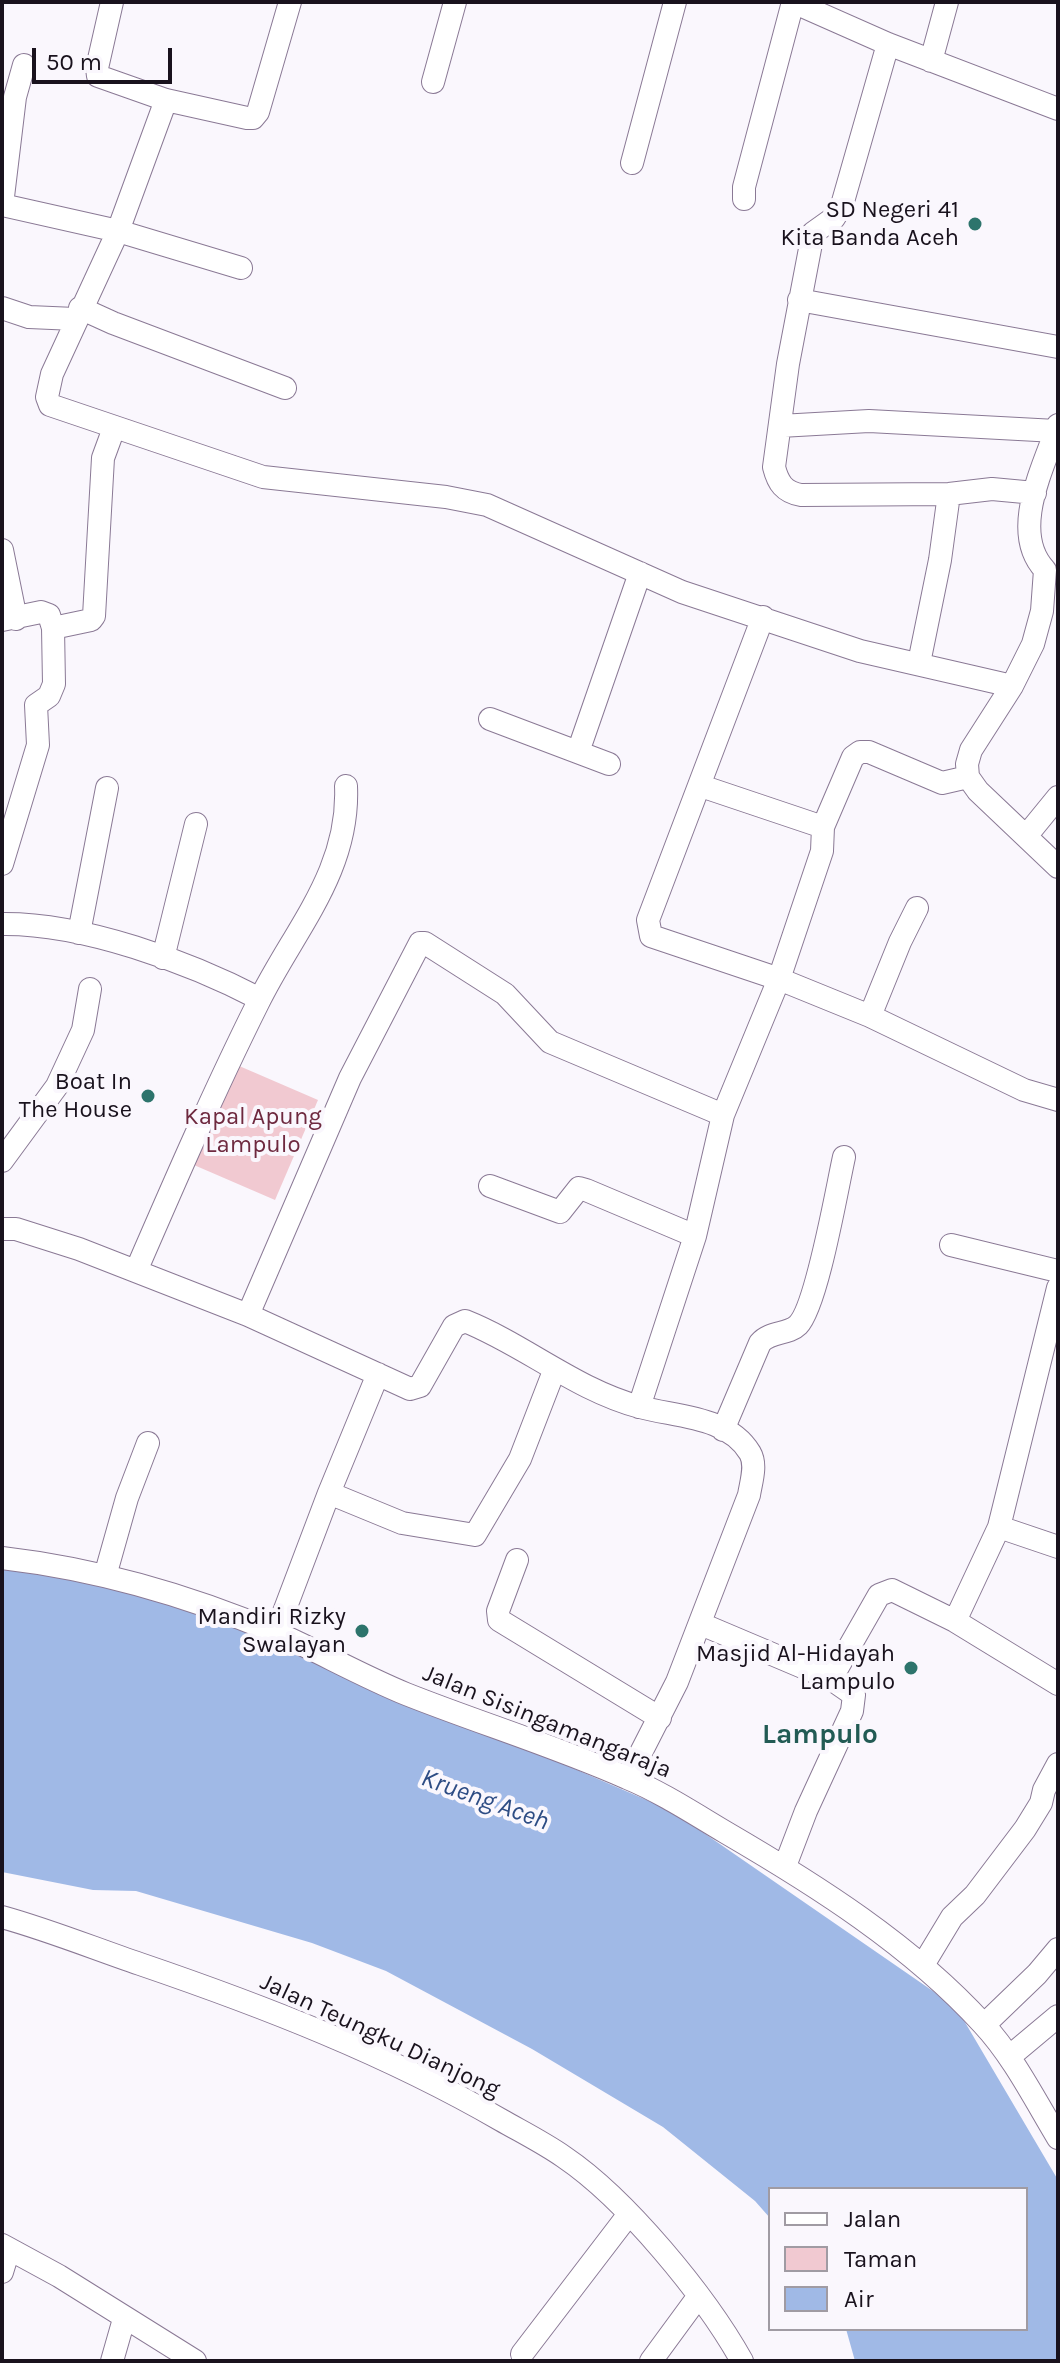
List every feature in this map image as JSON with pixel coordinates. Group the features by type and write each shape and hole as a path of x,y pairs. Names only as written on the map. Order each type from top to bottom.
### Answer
{"street":[{"path":"112,2 97,68 98,76 166,100 247,118 256,116 290,2"},
{"path":"433,82 455,2"},
{"path":"632,163 675,2"},
{"path":"744,199 744,187 793,2 828,10 888,44 1058,109"},
{"path":"931,61 947,2"},
{"path":"888,44 842,205 834,218 813,233 799,300 780,426 774,467 777,478 790,493 949,494 992,489 1035,493"},
{"path":"24,65 9,96 2,205 118,231 241,268"},
{"path":"166,100 118,231 52,374 48,403 53,407 263,477 472,501 503,511 682,592 860,651 1012,686"},
{"path":"799,300 1058,347"},
{"path":"2,308 29,317 78,314 113,323 285,388"},
{"path":"780,426 869,421 1057,428 1035,493 1030,520 1030,543 1036,560 1051,573 1038,630 1012,686 971,750 967,764 968,777 978,791 1058,867"},
{"path":"53,628 91,620 94,616 103,458 114,428"},
{"path":"919,663 940,560 949,494"},
{"path":"2,550 9,620 41,612 49,615 53,628 54,684 49,696 36,705 38,745 2,864"},
{"path":"578,752 640,573"},
{"path":"763,617 648,920 651,936 779,979 870,1016 1024,1090 1058,1100"},
{"path":"490,719 609,764"},
{"path":"639,1407 695,1236 723,1115 779,979 822,851 823,827 853,757 860,752 869,752 942,783 968,777"},
{"path":"136,1271 197,1130 260,999 298,936 334,862 347,813 346,786"},
{"path":"701,786 823,827"},
{"path":"79,933 107,788"},
{"path":"1027,835 1058,797"},
{"path":"163,958 196,824"},
{"path":"870,1016 917,908"},
{"path":"2,924 28,924 79,933 213,974 260,999"},
{"path":"248,1315 350,1078 420,943 505,994 550,1042 723,1115"},
{"path":"2,1161 57,1086 83,1030 90,989"},
{"path":"723,1430 760,1343 770,1335 797,1326 802,1319 816,1283 844,1157"},
{"path":"490,1186 560,1212 579,1188 695,1236"},
{"path":"2,1229 16,1229 136,1271 248,1315 410,1389 416,1389 454,1326 465,1321 554,1371 639,1407 703,1420 723,1430 750,1453 752,1478 740,1520 701,1624 660,1718 628,1778"},
{"path":"951,1245 1058,1271"},
{"path":"955,1621 999,1527 1052,1330 1058,1288"},
{"path":"329,1493 402,1523 475,1535 520,1459 554,1371"},
{"path":"276,1633 378,1374"},
{"path":"105,1576 127,1498 148,1443"},
{"path":"999,1527 1058,1547"},
{"name":"Jalan Sisingamangaraja","path":"2,1558 52,1564 172,1596 276,1633 406,1694 628,1778 785,1866 923,1965 984,2025 1009,2057 1058,2138"},
{"path":"517,1560 498,1611 499,1620 660,1718"},
{"path":"831,1679 879,1595 892,1590 955,1621 1058,1684"},
{"path":"701,1624 850,1690 854,1702 785,1866"},
{"path":"923,1965 952,1917 975,1895 1025,1829 1041,1803 1044,1790 1058,1764"},
{"name":"Jalan Teungku Dianjong","path":"2,1917 53,1931 223,1992 360,2049 457,2095 563,2156 607,2191 629,2214 698,2297 742,2361"},
{"path":"984,2025 1058,1949"},
{"path":"1009,2057 1058,2016"},
{"path":"522,2354 629,2214"},
{"path":"2,2272 6,2247 59,2276 195,2361"},
{"path":"651,2361 698,2297"},
{"path":"112,2361 124,2319"}],"green space":[{"name":"Kapal Apung Lampulo","path":"230,1062 318,1100 275,1200 187,1162"}],"water":[{"name":"Krueng Aceh","path":"2,1567 75,1573 265,1635 672,1811 956,2007 1058,2180 1058,2361 855,2361 847,2331 1028,2331 1028,2187 768,2187 768,2216 755,2201 663,2127 532,2049 386,1971 312,1943 136,1891 93,1890 2,1872"}],"place":[{"name":"SD Negeri 41 Kita Banda Aceh","path":"975,224"},
{"name":"Boat In The House","path":"148,1096"},
{"name":"Mandiri Rizky Swalayan","path":"362,1631"},
{"name":"Masjid Al-Hidayah Lampulo","path":"911,1668"}],"district":[{"name":"Lampulo","path":"820,1735"}]}
